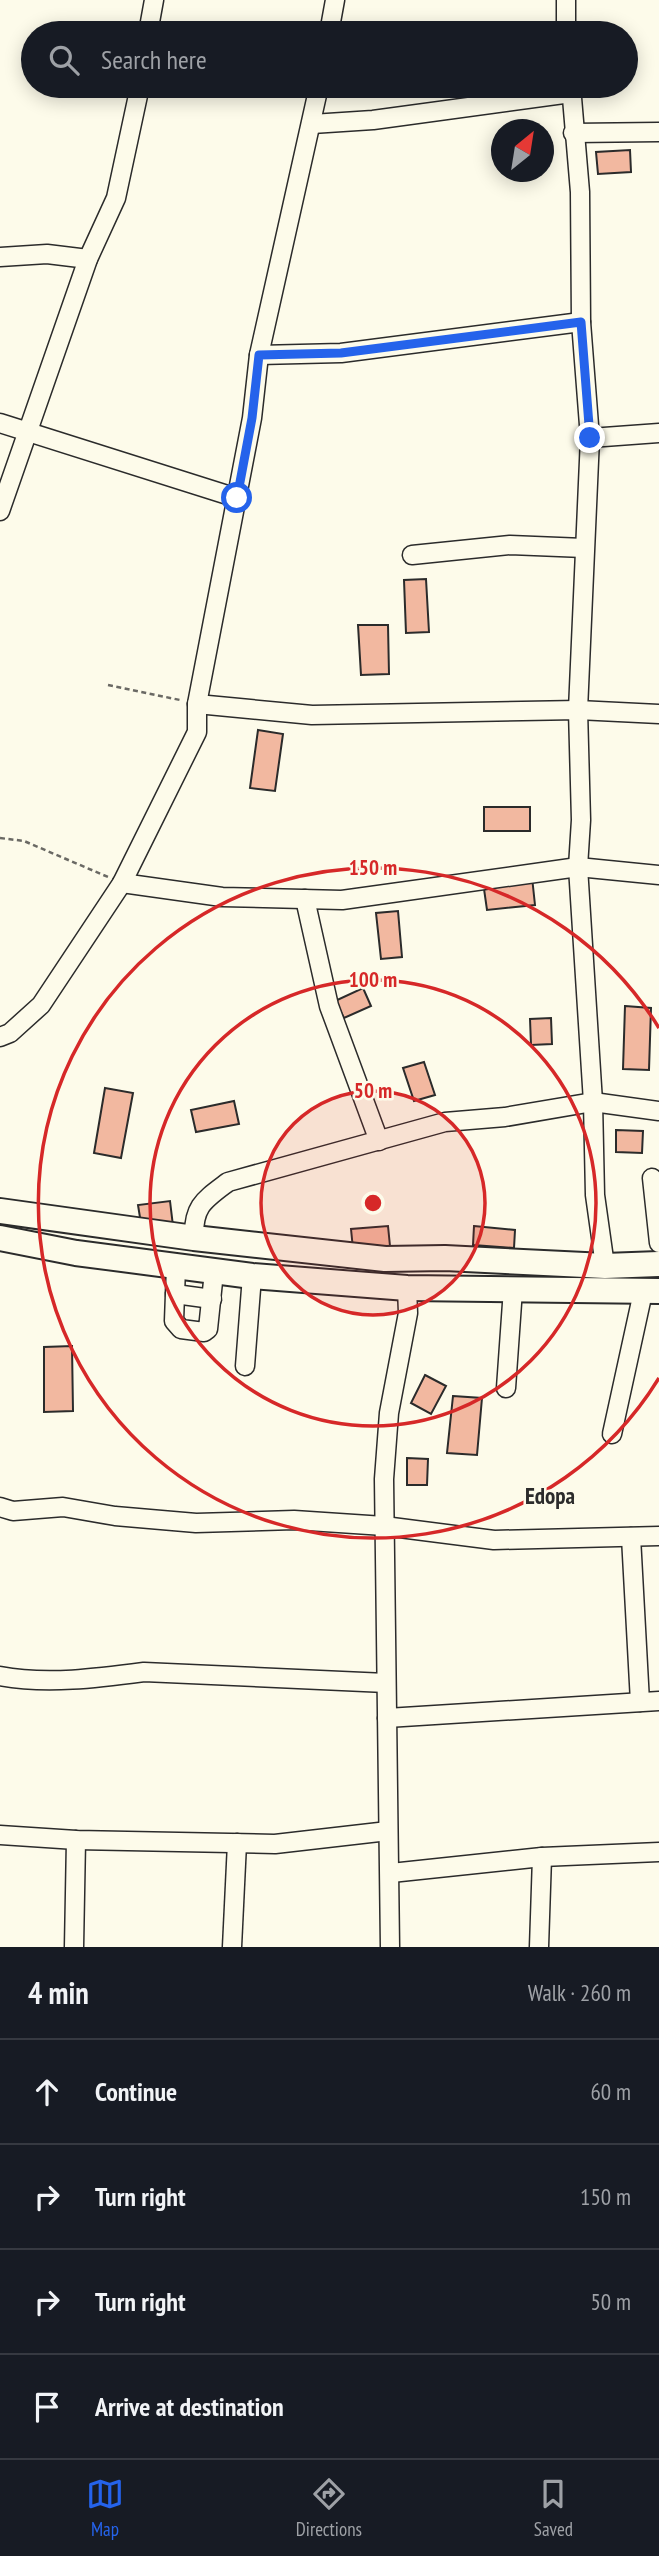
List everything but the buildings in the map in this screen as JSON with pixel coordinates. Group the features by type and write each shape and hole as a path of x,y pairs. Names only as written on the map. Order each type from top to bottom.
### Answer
{"highway":[{"path":"0,1211 194,1238 385,1259 445,1258 605,1266 659,1264"},
{"path":"0,1238 76,1253 252,1276 407,1288 651,1292"}],"street":[{"path":"150,21 154,0"},
{"path":"331,21 335,0"},
{"path":"566,0 566,21"},
{"path":"0,511 30,433 88,259 116,198 137,98"},
{"path":"0,1037 10,1033 41,1005 122,883 197,732 197,704 252,418 259,355 317,98"},
{"path":"312,124 373,120 514,98"},
{"path":"571,98 580,192 581,322 590,438 578,710 581,820 578,867 593,1102 595,1195 605,1266"},
{"path":"573,132 659,132"},
{"path":"0,257 47,254 88,259"},
{"path":"259,355 355,352 581,322"},
{"path":"0,423 237,498"},
{"path":"590,438 659,433"},
{"path":"412,555 510,545 584,548"},
{"path":"197,704 312,715 578,710 659,714"},
{"path":"122,883 222,897 342,900 578,867 659,875"},
{"path":"304,899 329,1006 379,1141"},
{"path":"194,1238 193,1216 206,1199 228,1182 445,1122 505,1117 593,1102 659,1111"},
{"path":"652,1178 659,1243"},
{"path":"176,1267 174,1321 185,1330 204,1332 208,1329 214,1272"},
{"path":"245,1366 252,1276"},
{"path":"390,1947 384,1526 389,1413 408,1313 407,1288"},
{"path":"506,1388 513,1289"},
{"path":"612,1434 651,1292"},
{"path":"175,1294 212,1299"},
{"path":"0,1507 13,1511 63,1507 115,1516 196,1523 294,1520 384,1526 494,1540 659,1536"},
{"path":"631,1537 640,1702"},
{"path":"0,1676 15,1679 105,1677 145,1672 386,1683"},
{"path":"387,1718 659,1701"},
{"path":"0,1835 76,1840 275,1844 388,1831"},
{"path":"74,1947 76,1840"},
{"path":"232,1947 237,1843"},
{"path":"391,1873 542,1857 659,1852"},
{"path":"539,1947 542,1857"}],"path":[{"path":"108,685 197,704"},
{"path":"0,838 24,841 122,883"}],"district":[{"name":"Edopa","path":"550,1496"}],"route":[{"path":"237,498 252,418 259,355 341,353 581,322 590,438"}]}
